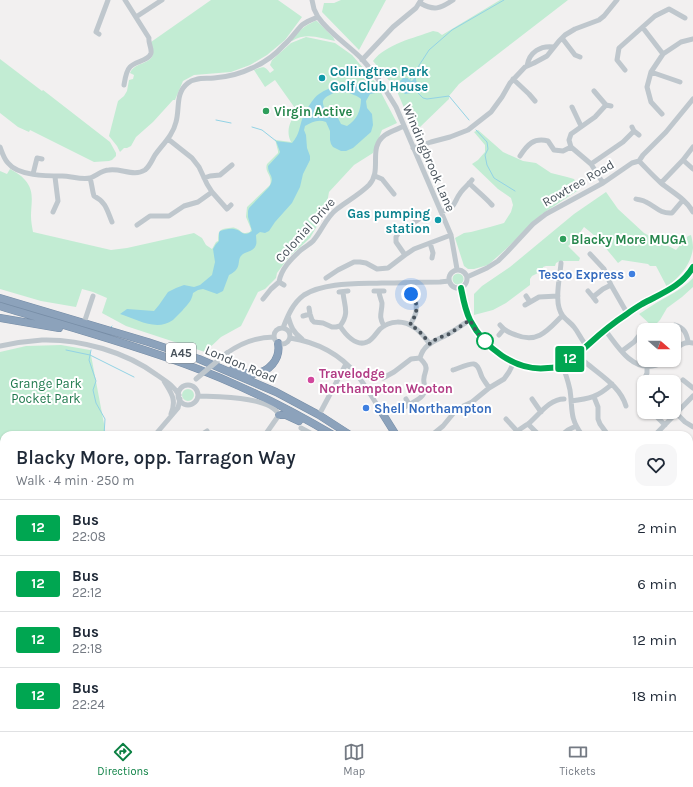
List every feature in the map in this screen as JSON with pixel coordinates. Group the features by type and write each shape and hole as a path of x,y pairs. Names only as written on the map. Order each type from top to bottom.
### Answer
{"highway":[{"name":"London Road","path":"0,298 199,359 276,392 319,415 344,431"},
{"name":"London Road","path":"0,306 152,352 186,364 250,391 326,431"},
{"name":"A45","path":"0,318 83,332"},
{"path":"199,359 245,373 258,373 268,368 277,359 279,349 276,340"},
{"path":"381,411 394,431"},
{"path":"279,415 286,415 317,431"}],"street":[{"path":"100,34 96,32 108,0"},
{"path":"124,85 129,68 137,62 146,59 151,53 148,38 125,0"},
{"path":"136,17 162,0"},
{"path":"0,147 5,159 12,167 33,174 90,178 107,170 136,172 144,170 174,130 178,114 178,102 184,87 189,82 196,79 229,76 244,72 265,61 278,52 304,24 318,17 312,0"},
{"path":"362,60 393,27 412,12 420,1 427,7 433,9 440,8 453,0"},
{"path":"413,148 468,130 491,112 513,79 525,67 547,56 562,38 575,29 599,20 617,0"},
{"path":"625,70 617,60 619,48 655,16 669,8 685,18"},
{"name":"Windingbrook Lane","path":"318,17 324,25 374,73 396,106 451,236 457,270"},
{"path":"642,28 663,54"},
{"path":"562,38 575,55 580,57"},
{"path":"662,114 651,102 647,87 651,72 663,54 681,42 693,39"},
{"path":"527,66 528,61 536,50 544,47 554,47"},
{"path":"651,72 680,82"},
{"path":"513,79 530,94 535,102"},
{"path":"594,91 608,105 595,117 571,134 569,140 571,147 591,164 603,183"},
{"name":"Rowtree Road","path":"467,277 498,261 533,224 546,214 603,183 632,163 639,161 670,128 693,99"},
{"path":"572,107 581,126"},
{"path":"394,194 382,179 375,176 376,147 381,139 386,135 404,126"},
{"path":"591,164 623,142 633,129 640,135"},
{"path":"168,139 192,158 199,167 212,192 226,209 231,206"},
{"path":"520,156 534,141 548,141 554,150 562,151 571,147"},
{"path":"661,183 683,160 693,146"},
{"path":"33,174 37,158 42,159"},
{"path":"683,160 693,168"},
{"path":"639,161 661,183 683,200 693,212"},
{"path":"204,178 220,175 232,165"},
{"path":"53,212 58,201 55,176"},
{"name":"Colonial Drive","path":"263,299 271,289 282,283 280,274 287,264 301,250 313,241 328,218 368,185 375,176"},
{"path":"90,178 94,196 105,204 112,222"},
{"path":"441,212 454,206 460,193 471,181 477,191 485,196 492,205"},
{"path":"137,224 150,216 169,216 184,206 198,202 212,192"},
{"path":"636,199 646,202 667,214 672,213 683,200"},
{"path":"404,255 396,242 396,237 399,232 421,218"},
{"path":"327,275 354,262 366,263 377,269 388,268 414,249 451,236"},
{"path":"430,243 433,253 432,258"},
{"path":"590,253 604,269 611,285 627,313"},
{"path":"561,263 558,296 559,309 562,316 574,327 586,346"},
{"path":"461,288 470,320 485,342 505,358 524,366 542,369 562,366 627,313 676,286 690,273 693,267"},
{"path":"457,270 463,271 467,277 465,285 461,288 455,288 449,281 451,273 457,270"},
{"path":"553,278 560,279"},
{"path":"283,328 288,315 295,304 305,295 323,287 449,281"},
{"path":"588,291 594,299 603,289 611,285"},
{"path":"379,291 379,296 382,301 380,316 381,322 384,326"},
{"path":"303,316 310,311 314,322 323,323 332,327 340,326 346,317 343,292"},
{"path":"410,325 416,310 416,294"},
{"path":"84,323 93,296"},
{"path":"526,296 528,303 539,297 558,296"},
{"path":"288,315 291,328 304,340"},
{"path":"499,335 502,327 520,337 531,339 546,331 562,316"},
{"path":"420,358 425,349 436,339 449,334 470,320"},
{"path":"340,326 348,337 354,341 367,343 384,326 394,322 400,322 414,327 430,344"},
{"path":"681,327 690,342"},
{"path":"158,431 178,408 179,391 181,388 189,385 227,353 239,345 263,337 276,340 284,344 289,340 290,333 283,328 277,330 274,334 276,340"},
{"path":"606,330 628,358 637,364"},
{"path":"290,338 304,340 328,350 337,356 356,374 381,411"},
{"path":"622,351 637,338"},
{"path":"0,346 27,341 44,340 84,344 103,349 138,362 172,385 184,403 189,404"},
{"path":"383,378 400,368 411,359 420,358"},
{"path":"406,399 407,406 416,401 424,393 425,388 423,380 426,366 420,358"},
{"path":"435,431 444,426 457,409 472,402 489,388 504,379 510,372 514,362"},
{"path":"585,362 595,374 608,380 620,392 625,403 630,398"},
{"path":"319,415 346,364"},
{"path":"454,367 461,368 468,364 474,364 477,366 489,388"},
{"path":"562,366 570,390 572,415 579,431"},
{"path":"385,370 388,375"},
{"path":"163,379 172,395 174,403 169,418"},
{"path":"683,380 693,388"},
{"path":"571,401 594,397 606,390 612,384"},
{"path":"172,385 189,385 197,390 198,396 194,402 175,411"},
{"path":"198,396 240,398 254,401 277,410 279,415 268,431"},
{"path":"681,408 693,396"},
{"path":"594,397 598,407 598,419 600,424 606,428 607,431"},
{"path":"506,419 517,431 528,424 551,403 561,398"},
{"path":"532,399 541,412"},
{"path":"681,418 693,428"},
{"path":"659,419 665,425"},
{"path":"660,431 670,419"},
{"path":"528,424 535,431"},
{"path":"567,431 576,426"},
{"path":"301,428 307,431"}],"green space":[{"path":"211,0 278,0 302,17 285,40 267,55 250,65 231,72 194,75 183,81 175,100 173,100 153,122 136,137 131,146 124,148 120,152 109,136 118,101 127,91 129,80 133,79 134,75 130,73 132,69 150,59 153,51 151,42"},
{"path":"341,0 386,0 359,50 322,12 324,3 334,3"},
{"path":"500,0 568,0 459,84 449,96 449,99 414,131 396,89 373,61 385,50 409,39 433,31 442,35"},
{"path":"317,21 333,37 335,41 308,36 297,38 292,41 291,40 302,29"},
{"path":"306,37 335,43 352,55 376,83 397,123 382,130 373,153 354,165 329,192 327,203 321,219 310,238 289,257 277,273 276,278 265,289 258,292 241,326 221,337 205,352 126,326 102,313 107,298 93,292 82,289 76,307 41,301 0,289 0,171 7,174 10,169 22,177 28,184 32,197 31,218 33,232 111,250 127,248 194,233 202,238 206,245 212,249 218,241 220,231 223,229 234,228 243,233 250,232 251,229 246,217 247,207 270,185 271,182 266,167 278,153 275,139 291,142 289,138 289,129 297,111 275,80 265,87 254,70 263,67 270,73 274,70 270,65 272,60 291,43"},
{"path":"0,59 110,142 116,156 109,161 94,162 30,130 29,132 18,127 0,113"},
{"path":"478,130 503,152 523,161 536,163 551,173 574,179 580,189 542,214 488,265 468,269 464,266 455,238 464,233 504,223 511,212 513,205 511,198 498,189 472,164 485,152 485,145 474,132"},
{"path":"606,192 618,209 644,233 676,250 688,236 691,235 693,248 690,260 684,270 672,283 667,287 656,266 622,260 618,263 598,240 584,227 575,240 568,246 580,258 579,261 560,261 556,263 555,266 543,267 542,271 532,276 530,279 530,285 506,303 493,310 474,315 474,294 482,286 510,267 574,214"},
{"path":"458,273 462,275 464,279 462,283 458,285 454,283 452,279 454,275"},
{"path":"693,278 693,287 667,308 657,323 649,323 639,314 679,289"},
{"name":"Grange Park Pocket Park","path":"61,345 90,350 105,431 0,431 0,352 26,346"},
{"path":"190,389 193,390 193,400 186,401 183,400 182,393 183,390"}],"water":[{"path":"416,76 418,85 411,93 405,94 400,89 400,81 403,78 408,78 412,81"},
{"path":"362,84 367,87 373,86 381,92 370,94 366,101 367,108 372,114 373,125 371,132 353,148 346,151 341,151 333,147 331,144 330,131 326,122 315,121 305,126 304,130 310,160 303,174 300,187 292,203 269,231 265,233 260,232 256,235 255,247 241,256 238,267 229,275 223,291 217,294 203,289 198,290 193,293 190,301 173,320 160,325 153,325 120,314 127,309 154,311 168,292 184,285 194,287 200,285 212,275 215,262 213,249 219,241 220,231 232,229 247,234 252,231 248,211 271,183 272,178 268,166 280,152 276,141 292,143 295,140 306,111 312,101 319,94 334,87","holes":["336,92 348,92 361,99 358,114 347,126 341,124 337,116 331,116 323,105 325,98"]}],"waterway":[{"path":"409,81 429,50 452,30 504,0"},
{"path":"394,88 401,86"},
{"path":"414,89 423,98 427,99 449,96 469,120"},
{"path":"216,120 231,123"},
{"path":"252,127 262,130 276,141"},
{"path":"476,130 487,142 488,149 485,155 487,165 494,178 515,191"},
{"path":"66,350 90,355 134,377"},
{"path":"91,350 89,360 96,381 93,390 96,403 105,419 104,431"}],"bus line":[{"name":"12","path":"461,288 470,320 485,342 505,358 524,366 542,369 562,366 627,313 676,286 690,273 693,267"}],"place":[{"name":"Collingtree Park Golf Club House","path":"322,78"},
{"name":"Virgin Active","path":"266,111"},
{"name":"Gas pumping station","path":"438,220"},
{"name":"Blacky More MUGA","path":"563,239"},
{"name":"Tesco Express","path":"632,274"},
{"name":"Travelodge Northampton Wooton","path":"311,380"},
{"name":"Shell Northampton","path":"366,408"}],"route":[{"path":"411,294 416,294 416,310 410,325 421,333 430,344 436,339 449,334 470,320 485,341"}]}
